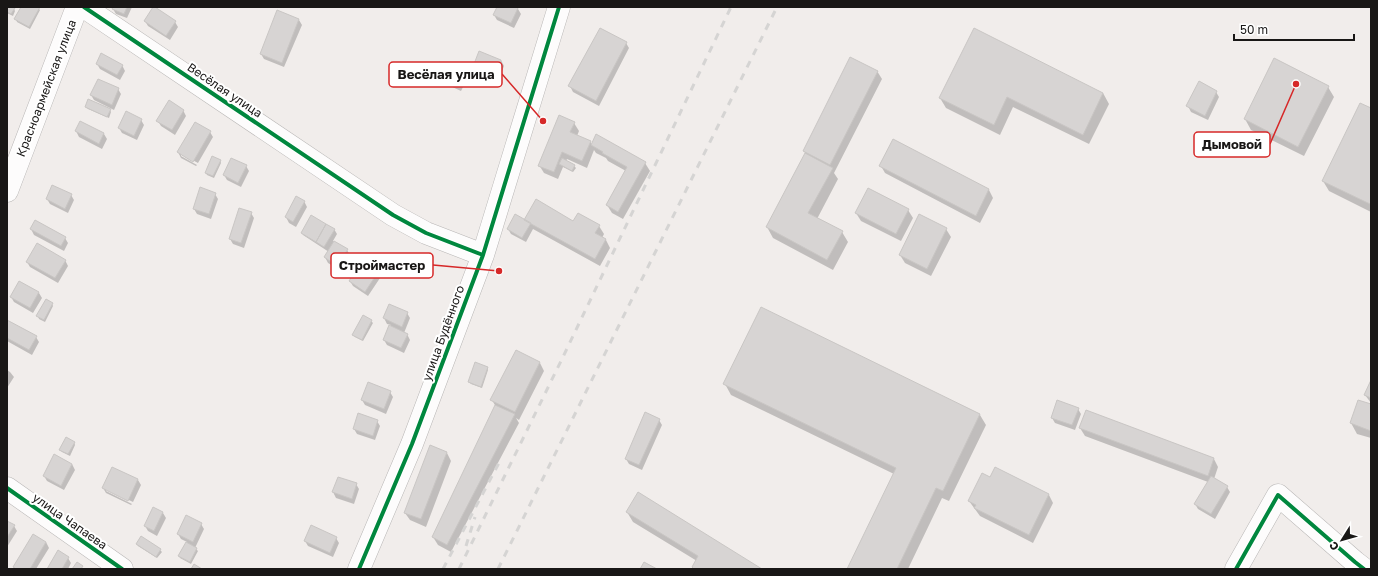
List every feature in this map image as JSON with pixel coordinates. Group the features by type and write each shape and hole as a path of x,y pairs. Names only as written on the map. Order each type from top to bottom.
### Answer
{"street":[{"name":"Красноармейская улица","path":"7,191 77,7"},
{"name":"Весёлая улица","path":"84,7 393,215 426,233 483,255"},
{"name":"улица Будённого","path":"359,569 412,444 483,255 559,7"},
{"name":"улица Чапаева","path":"7,488 122,569"},
{"path":"1236,569 1278,495 1364,569"}],"building":[{"path":"7,7 15,8 11,14 7,12"},
{"path":"21,7 40,7 29,27 14,19"},
{"path":"113,7 127,7 124,14 112,9"},
{"path":"153,7 176,21 166,36 144,21"},
{"path":"497,7 518,8 511,23 493,15"},
{"path":"277,10 299,19 282,63 260,54"},
{"path":"600,28 627,42 596,101 568,86"},
{"path":"974,28 1103,93 1083,135 1007,97 994,125 939,98"},
{"path":"479,51 501,60 497,72 474,64"},
{"path":"101,53 123,65 117,75 96,64"},
{"path":"850,57 878,71 830,165 803,151"},
{"path":"1274,58 1329,86 1298,147 1244,119"},
{"path":"439,62 464,75 458,87 433,75"},
{"path":"98,79 119,88 112,105 90,95"},
{"path":"1199,81 1217,91 1205,116 1186,106"},
{"path":"88,99 111,109 107,117 85,107"},
{"path":"169,100 184,110 172,130 156,121"},
{"path":"1360,103 1371,108 1370,204 1322,181"},
{"path":"126,111 142,119 134,136 118,128"},
{"path":"559,115 575,122 570,132 591,141 582,161 562,152 554,172 538,166"},
{"path":"80,121 104,133 99,144 75,131"},
{"path":"195,122 211,131 193,162 177,152"},
{"path":"596,134 646,162 618,212 606,205 627,167 591,145"},
{"path":"893,139 989,189 976,216 879,166"},
{"path":"805,153 833,168 808,213 843,231 827,260 766,227"},
{"path":"212,156 221,160 213,176 205,173"},
{"path":"231,158 247,165 238,183 223,175"},
{"path":"562,158 575,165 572,171 559,164"},
{"path":"52,185 72,194 65,209 46,199"},
{"path":"200,187 216,193 209,214 193,209"},
{"path":"868,188 909,209 896,234 855,213"},
{"path":"296,196 305,201 293,222 285,217"},
{"path":"536,199 573,221 578,213 600,225 595,233 606,239 595,259 524,220"},
{"path":"239,208 252,212 241,243 229,239"},
{"path":"515,214 531,223 522,238 507,229"},
{"path":"919,214 947,228 927,269 899,255"},
{"path":"311,215 326,224 316,242 301,233"},
{"path":"35,220 66,237 61,246 30,229"},
{"path":"326,224 335,229 324,247 316,242"},
{"path":"334,241 348,249 337,266 324,257"},
{"path":"37,243 66,260 55,278 26,262"},
{"path":"364,258 380,269 365,292 349,281"},
{"path":"19,281 39,292 30,308 10,297"},
{"path":"46,299 53,303 44,320 36,316"},
{"path":"389,304 408,312 402,327 383,318"},
{"path":"761,307 980,414 943,491 936,488 897,569 847,569 896,468 723,384"},
{"path":"363,315 372,320 362,340 352,335"},
{"path":"7,320 37,336 29,350 7,338"},
{"path":"389,325 408,334 401,348 383,340"},
{"path":"516,350 540,362 515,412 490,400"},
{"path":"475,362 488,367 481,387 468,382"},
{"path":"1371,380 1371,398 1364,395"},
{"path":"368,382 391,391 384,409 361,400"},
{"path":"1057,400 1079,408 1072,425 1051,418"},
{"path":"1358,400 1371,404 1371,431 1350,423"},
{"path":"495,405 515,414 447,545 432,537"},
{"path":"1086,410 1214,458 1208,476 1079,428"},
{"path":"645,412 660,419 639,465 625,459"},
{"path":"358,413 378,420 373,436 353,429"},
{"path":"66,437 75,442 68,454 59,450"},
{"path":"430,445 447,452 421,519 404,513"},
{"path":"54,454 72,464 61,486 43,476"},
{"path":"112,467 138,479 128,501 102,488"},
{"path":"995,467 1049,494 1029,535 974,508 976,505 968,501 982,473 990,477"},
{"path":"1211,476 1228,486 1211,514 1194,504"},
{"path":"338,477 357,483 352,499 332,492"},
{"path":"638,492 762,569 694,569 692,567 698,556 626,512"},
{"path":"153,507 163,512 154,531 144,526"},
{"path":"186,515 202,523 193,542 177,534"},
{"path":"7,521 15,525 7,537"},
{"path":"311,525 337,537 330,553 304,541"},
{"path":"33,534 46,542 30,569 16,569 13,567"},
{"path":"141,536 161,549 156,557 136,544"},
{"path":"186,542 197,548 190,562 178,556"},
{"path":"58,550 69,557 62,569 47,569"},
{"path":"77,562 83,566 81,569 72,569"},
{"path":"644,562 657,569 640,569"},
{"path":"194,564 202,569 191,569"}],"railway":[{"path":"459,569 731,7"},
{"path":"498,569 777,7"},
{"path":"443,569 501,459"},
{"path":"466,546 475,517"}],"cycle path":[{"path":"84,7 393,215 426,233 483,255"},
{"path":"359,569 412,444 483,255 559,7"},
{"path":"7,488 122,569"},
{"path":"1236,569 1278,495 1364,569"}],"place":[{"name":"Дымовой","path":"1296,84"},
{"name":"Весёлая улица","path":"543,121"},
{"name":"Строймастер","path":"499,271"}]}
